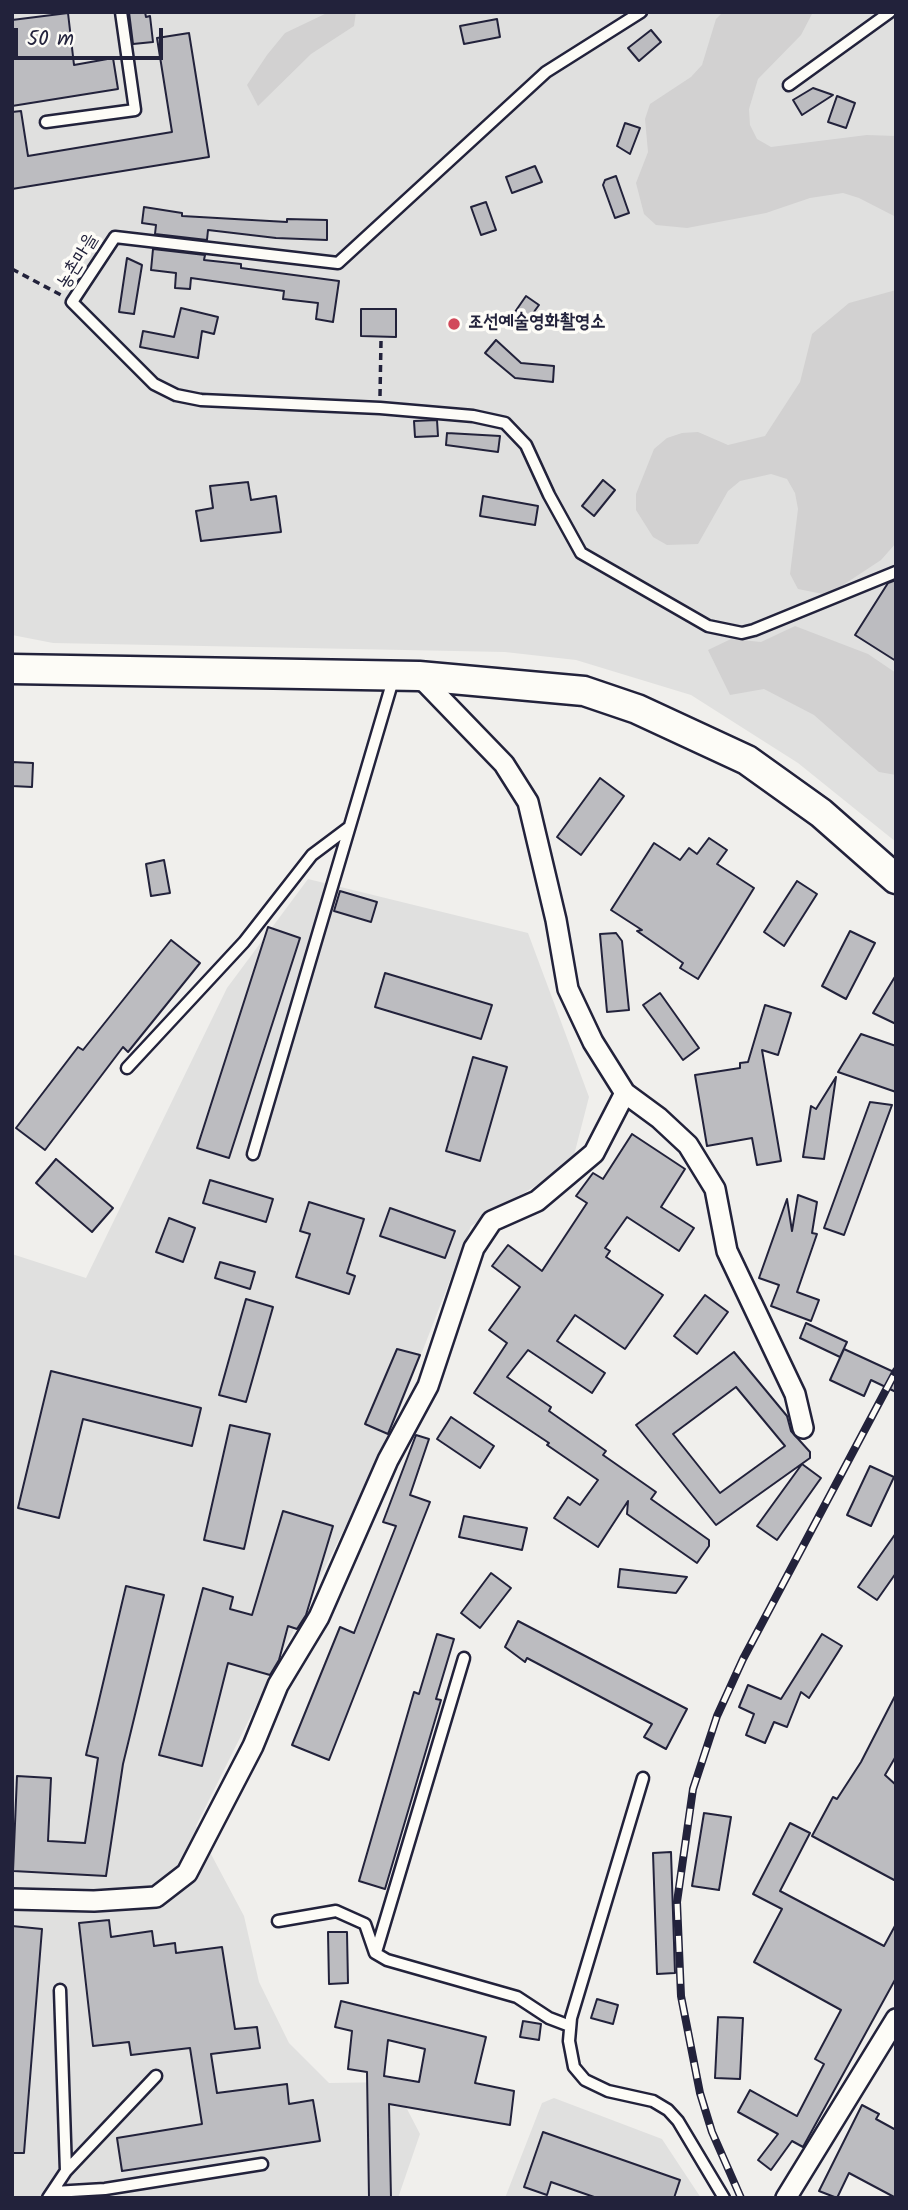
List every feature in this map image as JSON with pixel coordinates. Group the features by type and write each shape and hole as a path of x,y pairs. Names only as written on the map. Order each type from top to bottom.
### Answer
{"street":[{"path":"12,670 407,676 584,691 648,714 747,760 821,813 896,879"},
{"path":"407,676 504,764 528,802 556,920 568,989 593,1042 625,1093 659,1118 688,1145 715,1189 727,1251 795,1394 803,1428"},
{"path":"12,1899 94,1901 156,1897 187,1873 253,1746 278,1685 319,1616 388,1460 428,1386 474,1248 492,1221 537,1201 594,1153 625,1093"},
{"path":"793,2195 896,2020"}],"lane":[{"path":"46,122 135,110 121,12"},
{"name":"농촌마을","path":"642,12 547,72 338,263 115,237 72,302 154,384 176,395 201,401 380,408 473,416 505,423 514,429 526,444 554,506 581,553 708,626 742,633 896,572"},
{"path":"789,85 890,12"},
{"path":"253,1153 349,827 407,676"},
{"path":"127,1068 244,942 312,855 349,827"},
{"path":"375,1953 464,1658"},
{"path":"643,1778 570,2026 569,2040 574,2067 585,2080 608,2091 653,2101 668,2110 678,2120 724,2198"},
{"path":"278,1921 336,1911 365,1924 375,1953 387,1960 517,1997 549,2018 570,2026"},
{"path":"60,1990 66,2171"},
{"path":"51,2195 66,2171 156,2076"},
{"path":"51,2195 262,2164"}],"path":[{"path":"12,269 72,302"},
{"path":"380,341 380,408"}],"shaded area":[{"name":"조선예술영화촬영소","path":"12,12 896,12 896,842 798,763 691,695 576,660 505,652 53,643 12,635"},
{"path":"329,12 356,12 354,26 311,54 258,106 247,85 267,55 285,33"},
{"path":"723,12 813,12 801,35 758,79 749,109 750,125 757,139 771,147 867,135 896,136 896,217 843,193 810,198 766,213 687,228 656,225 644,214 636,183 648,152 645,119 650,104 691,77 702,65 716,19"},
{"path":"896,290 896,543 881,560 828,595 798,589 790,574 798,509 795,493 787,479 771,474 740,481 728,491 698,544 667,545 653,537 636,510 636,494 654,449 667,438 682,433 698,432 728,445 765,436 800,382 812,334 849,303"},
{"path":"795,626 868,654 896,673 896,775 879,772 814,715 764,689 730,695 708,650 731,639 761,642"},
{"path":"308,879 528,933 589,1097 572,1163 471,1226 386,1445 196,1826 244,1916 259,1982 289,2043 329,2083 393,2082 420,2134 398,2198 12,2198 12,1254 86,1278 227,988"},
{"path":"554,2098 662,2139 701,2198 505,2198 542,2103"}],"building":[{"path":"129,12 145,12 146,17 150,16 153,42 133,44"},
{"path":"68,13 74,65 113,58 118,89 12,106 12,20"},
{"path":"497,19 500,37 464,44 460,26"},
{"path":"651,30 661,42 639,61 628,48"},
{"path":"189,33 209,157 12,189 12,112 21,111 28,156 172,132 157,38"},
{"path":"813,88 833,95 802,115 793,100"},
{"path":"837,96 855,103 846,128 828,122"},
{"path":"625,123 640,128 630,154 617,146"},
{"path":"535,166 542,182 512,193 506,177"},
{"path":"616,176 629,213 615,218 603,185 605,180"},
{"path":"486,202 496,230 481,235 471,207"},
{"path":"144,207 182,213 182,216 287,222 287,219 327,220 327,240 276,238 208,230 207,240 155,234 156,225 142,223"},
{"path":"153,249 205,255 204,260 241,264 241,268 339,281 333,322 316,319 318,303 283,299 284,291 191,278 190,289 175,288 176,273 151,270"},
{"path":"127,258 142,265 134,314 119,312"},
{"path":"526,296 539,305 520,331 508,322"},
{"path":"181,308 218,317 214,334 202,331 198,358 140,347 143,331 174,337"},
{"path":"361,309 396,309 396,337 361,336"},
{"path":"496,340 521,363 554,366 553,382 515,378 485,353"},
{"path":"437,420 438,436 415,437 414,421"},
{"path":"447,433 500,436 498,452 446,445"},
{"path":"603,480 615,490 594,516 582,506"},
{"path":"248,482 251,500 276,496 281,532 201,541 196,511 213,508 210,486"},
{"path":"483,496 538,506 535,525 480,516"},
{"path":"896,580 896,661 855,635 888,583"},
{"path":"12,762 33,763 32,787 12,786"},
{"path":"600,778 624,796 581,855 557,837"},
{"path":"709,838 727,850 717,864 754,888 698,979 680,968 683,963 637,931 642,930 611,910 654,843 680,860 689,848 697,854"},
{"path":"164,860 170,893 151,896 146,864"},
{"path":"797,881 817,894 784,946 764,932"},
{"path":"340,891 377,902 371,922 334,911"},
{"path":"268,927 300,938 229,1158 197,1148"},
{"path":"850,931 875,943 846,999 822,986"},
{"path":"616,933 622,941 629,1010 607,1012 600,934"},
{"path":"171,940 200,963 128,1052 123,1047 45,1150 16,1128 78,1047 83,1050"},
{"path":"385,973 492,1005 481,1039 375,1007"},
{"path":"896,975 896,1024 873,1013"},
{"path":"660,993 699,1048 683,1060 643,1005"},
{"path":"765,1005 791,1013 778,1055 762,1050 781,1161 757,1165 752,1138 707,1146 695,1075 740,1068 740,1063 748,1062"},
{"path":"861,1034 896,1046 896,1092 838,1072"},
{"path":"473,1057 507,1067 480,1161 446,1151"},
{"path":"836,1077 824,1159 803,1157 811,1106 816,1109"},
{"path":"870,1102 892,1105 844,1235 824,1228"},
{"path":"632,1134 685,1169 661,1207 694,1228 679,1251 627,1217 605,1248 610,1251 606,1257 663,1295 625,1349 575,1315 557,1341 605,1373 592,1393 528,1350 507,1377 551,1407 549,1411 606,1451 603,1455 656,1492 651,1499 709,1540 709,1546 697,1563 627,1514 628,1501 598,1547 554,1518 568,1497 580,1505 598,1480 547,1445 549,1443 474,1393 507,1343 489,1330 520,1287 492,1266 508,1245 542,1271 587,1203 576,1196 593,1173 603,1179"},
{"path":"56,1159 113,1208 92,1232 36,1183"},
{"path":"210,1180 273,1199 266,1222 203,1203"},
{"path":"798,1195 817,1202 812,1233 817,1234 797,1292 819,1300 811,1321 771,1306 779,1285 759,1278 787,1199 792,1231"},
{"path":"309,1202 364,1219 347,1273 355,1276 349,1294 296,1277 310,1234 300,1231"},
{"path":"390,1208 455,1231 445,1258 380,1236"},
{"path":"169,1218 195,1228 183,1262 156,1252"},
{"path":"220,1262 255,1272 250,1289 215,1278"},
{"path":"705,1295 728,1312 697,1354 674,1336"},
{"path":"246,1299 273,1307 246,1402 219,1395"},
{"path":"806,1323 847,1342 840,1357 800,1338"},
{"path":"397,1349 420,1355 388,1434 365,1424"},
{"path":"844,1349 896,1373 896,1392 871,1380 864,1396 830,1380"},
{"path":"734,1352 787,1416 791,1431 810,1452 810,1458 716,1525 636,1425","holes":["736,1387 785,1446 720,1493 673,1434"]},
{"path":"51,1371 201,1408 192,1446 83,1419 59,1518 18,1508"},
{"path":"451,1417 494,1446 480,1468 437,1439"},
{"path":"230,1425 270,1434 244,1549 204,1540"},
{"path":"416,1435 429,1439 410,1495 430,1502 329,1760 292,1745 340,1627 354,1633 396,1526 383,1522"},
{"path":"802,1464 821,1478 777,1540 757,1526"},
{"path":"870,1466 894,1477 871,1526 847,1515"},
{"path":"283,1511 333,1526 306,1615 297,1629 288,1626 279,1660 270,1675 228,1663 202,1766 159,1755 203,1588 233,1597 230,1609 252,1615"},
{"path":"464,1516 527,1528 522,1550 459,1537"},
{"path":"896,1533 896,1573 877,1600 858,1587"},
{"path":"620,1569 687,1577 676,1593 618,1587"},
{"path":"491,1573 511,1588 480,1628 461,1613"},
{"path":"126,1586 164,1595 123,1764 106,1876 13,1871 17,1776 51,1778 48,1841 85,1843 98,1758 86,1755"},
{"path":"518,1621 687,1709 666,1749 644,1737 652,1724 527,1658 525,1662 505,1647"},
{"path":"437,1634 454,1639 436,1699 441,1700 385,1889 359,1881 414,1692 419,1694"},
{"path":"822,1634 842,1646 809,1698 801,1692 787,1727 774,1722 765,1743 746,1735 754,1714 739,1707 748,1685 781,1699"},
{"path":"896,1694 896,1756 885,1775 896,1785 896,1881 812,1836 833,1797 837,1799 861,1762"},
{"path":"704,1813 731,1817 719,1890 692,1886"},
{"path":"790,1823 810,1833 780,1891 884,1946 896,1924 896,1978 803,2147 792,2141 771,2170 758,2160 778,2134 738,2112 750,2090 797,2116 824,2064 815,2059 841,2010 754,1962 782,1909 753,1894"},
{"path":"671,1852 675,1973 657,1974 653,1853"},
{"path":"109,1920 111,1937 152,1931 154,1946 175,1943 176,1953 222,1947 235,2029 257,2027 260,2048 211,2054 217,2093 287,2084 289,2104 313,2100 320,2141 122,2171 117,2138 202,2124 190,2048 131,2055 129,2042 93,2046 79,1923"},
{"path":"12,1926 42,1929 24,2153 12,2153"},
{"path":"328,1932 347,1932 348,1983 329,1984"},
{"path":"597,1999 618,2005 613,2024 591,2018"},
{"path":"341,2001 486,2037 475,2083 514,2091 510,2125 389,2104 391,2198 369,2198 367,2072 348,2069 352,2031 335,2027","holes":["388,2040 425,2049 419,2082 384,2076"]},
{"path":"718,2017 743,2018 740,2079 715,2078"},
{"path":"523,2021 541,2024 539,2040 520,2037"},
{"path":"862,2105 879,2114 876,2119 896,2130 896,2198 849,2173 837,2198 819,2191"},
{"path":"543,2132 680,2180 674,2198 597,2198 551,2182 547,2195 524,2187"}],"railway":[{"path":"741,2198 712,2132 700,2093 681,1996 677,1902 693,1789 717,1716 743,1659 896,1371"}],"place":[{"name":"조선예술영화촬영소","path":"454,324"}]}
